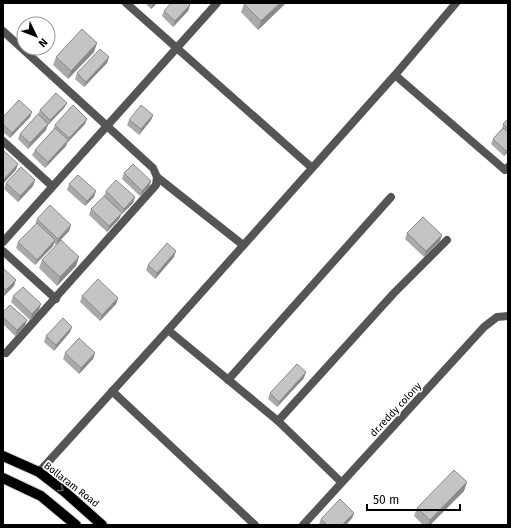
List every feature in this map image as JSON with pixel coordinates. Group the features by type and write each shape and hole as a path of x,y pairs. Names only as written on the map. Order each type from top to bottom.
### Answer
{"main road":[{"name":"Bollaram Road","path":"3,456 38,472 65,492 102,525"},
{"path":"3,478 41,496 76,525"}],"street":[{"path":"126,3 311,167"},
{"path":"3,242 217,3"},
{"path":"38,472 168,330 311,167 395,75 456,3"},
{"path":"3,31 153,168 157,177 243,245"},
{"path":"395,75 505,170 508,167"},
{"path":"3,141 52,186"},
{"path":"6,353 156,186 157,177"},
{"path":"228,380 391,197"},
{"path":"278,421 394,293 447,240"},
{"path":"3,251 56,299"},
{"name":"dr.reddy colony","path":"304,525 341,482 484,327 497,317 508,316"},
{"path":"168,330 278,421 341,482"},
{"path":"112,391 255,525"}],"building":[{"path":"171,3 188,3 190,5 175,21 164,11"},
{"path":"280,3 261,21 244,4"},
{"path":"82,29 97,43 71,71 56,57"},
{"path":"100,49 109,57 86,82 77,73"},
{"path":"56,93 67,103 50,120 40,110"},
{"path":"19,100 32,112 12,133 3,124 3,117"},
{"path":"73,105 87,119 69,138 55,125"},
{"path":"141,105 153,115 141,129 129,120"},
{"path":"38,114 48,124 30,143 20,134"},
{"path":"508,119 508,129 503,124"},
{"path":"55,128 68,140 48,162 35,150"},
{"path":"503,128 508,132 508,149 506,151 493,139"},
{"path":"3,150 18,164 3,180"},
{"path":"133,164 151,181 142,191 124,173"},
{"path":"21,167 35,180 20,196 6,183"},
{"path":"78,175 96,191 87,201 69,184"},
{"path":"116,180 135,197 124,209 106,191"},
{"path":"104,196 122,213 109,226 91,209"},
{"path":"50,205 71,225 58,239 37,219"},
{"path":"423,217 442,235 426,251 407,233"},
{"path":"37,223 55,240 37,260 18,242"},
{"path":"61,240 79,257 60,277 42,260"},
{"path":"167,243 176,251 157,273 148,265"},
{"path":"3,268 16,280 6,290 3,287"},
{"path":"98,279 118,298 102,315 82,296"},
{"path":"23,287 41,304 32,314 13,296"},
{"path":"10,305 27,320 17,330 3,317 3,312"},
{"path":"63,318 72,327 56,345 46,336"},
{"path":"79,338 95,353 81,368 65,353"},
{"path":"297,364 306,372 279,402 270,393"},
{"path":"454,470 467,482 430,520 417,508"},
{"path":"340,499 354,513 342,525 327,525 321,519"}]}
